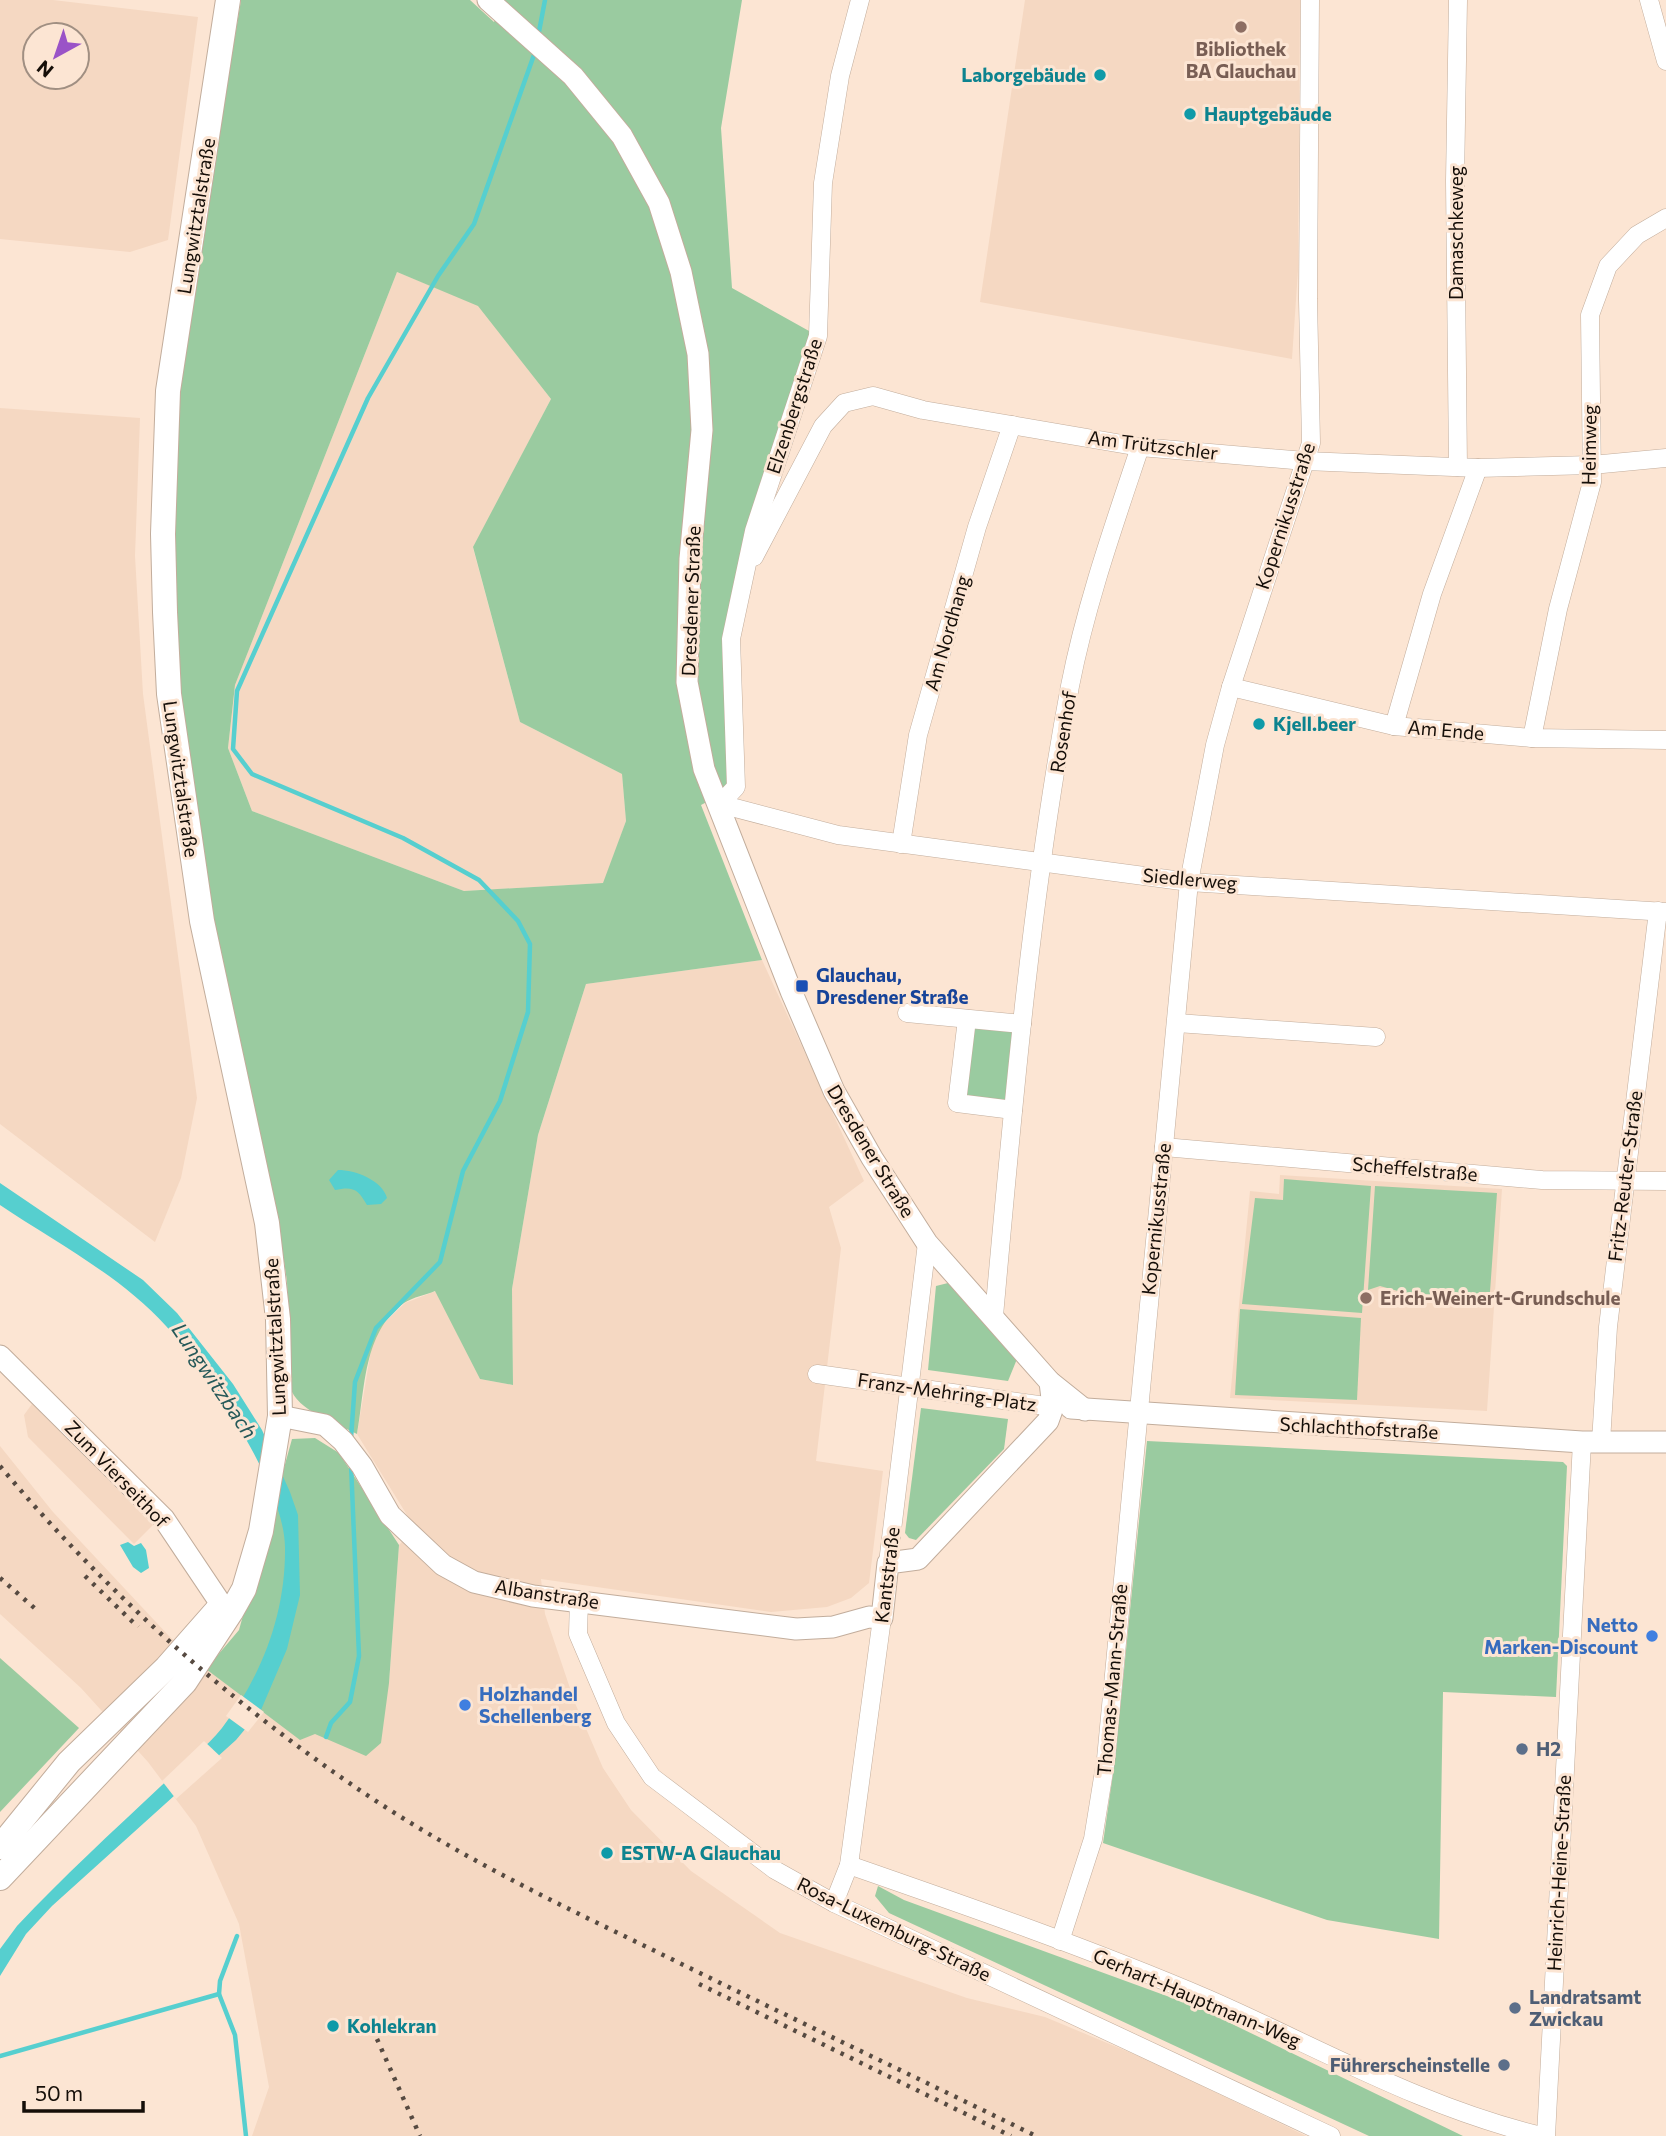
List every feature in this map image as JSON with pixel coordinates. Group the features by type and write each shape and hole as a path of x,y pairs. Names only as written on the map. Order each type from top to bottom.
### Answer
{"main road":[{"name":"Lungwitztalstraße","path":"226,1608 244,1589 258,1542 279,1427 278,1319 267,1223 202,921 169,694 163,534 168,391 228,0"},
{"path":"0,1847 69,1762 226,1608"},
{"path":"0,1878 185,1682 226,1608"}],"street":[{"name":"Dresdener Straße","path":"488,0 546,49 622,136 659,203 681,272 698,354 702,430 690,559 687,682 704,769 791,990 834,1091 872,1158 927,1243 1050,1382 1084,1410"},
{"name":"Elzenbergstraße","path":"720,804 736,787 731,639 754,531 818,336 822,183 840,76 860,0"},
{"name":"Kopernikusstraße","path":"1138,1414 1189,882 1215,746 1231,687 1311,443 1308,299 1310,0"},
{"name":"Damaschkeweg","path":"1458,0 1455,180 1458,467"},
{"path":"1649,0 1666,61"},
{"name":"Heimweg","path":"1532,738 1558,609 1592,482 1590,314 1608,266 1637,235 1666,218"},
{"name":"Am Trützschler","path":"744,576 822,426 845,402 873,396 923,410 1140,447 1305,461 1478,468 1592,465 1666,458"},
{"name":"Am Nordhang","path":"901,844 918,735 976,527 1012,425"},
{"name":"Rosenhof","path":"994,1316 1022,1024 1043,862 1071,684 1097,580 1140,447"},
{"path":"1394,726 1432,594 1478,468"},
{"name":"Am Ende","path":"1231,687 1394,726 1532,738 1666,740"},
{"name":"Siedlerweg","path":"720,804 838,835 1189,882 1662,911"},
{"name":"Fritz-Reuter-Straße","path":"1591,1442 1603,1376 1624,1181 1662,911"},
{"path":"907,1013 1022,1024"},
{"path":"967,1019 957,1103 1013,1110"},
{"path":"1177,1023 1376,1037"},
{"name":"Scheffelstraße","path":"1164,1147 1542,1180 1666,1181"},
{"name":"Kantstraße","path":"835,1903 849,1865 927,1243"},
{"name":"Zum Vierseithof","path":"0,1356 164,1519 226,1608"},
{"name":"Franz-Mehring-Platz","path":"817,1374 1052,1407 1048,1422 918,1559 888,1563"},
{"path":"1050,1382 1052,1407"},
{"name":"Schlachthofstraße","path":"1052,1407 1591,1442 1666,1441"},
{"name":"Thomas-Mann-Straße","path":"1059,1941 1093,1839 1106,1759 1138,1414"},
{"name":"Albanstraße","path":"279,1427 325,1426 343,1441 362,1466 390,1515 443,1565 486,1584 533,1596 796,1629 833,1627 869,1617 882,1618"},
{"name":"Heinrich-Heine-Straße","path":"1544,2136 1591,1442"},
{"name":"Rosa-Luxemburg-Straße","path":"579,1600 578,1634 616,1723 652,1777 775,1870 835,1903 1331,2136"},
{"name":"Gerhart-Hauptmann-Weg","path":"849,1865 1059,1941 1208,1999 1430,2101 1544,2136"}],"shaded area":[{"path":"0,0 53,0 198,17 168,240 130,252 0,239"},
{"path":"1025,0 1300,0 1298,270 1292,359 980,302"},
{"path":"397,272 478,305 551,399 473,548 520,722 622,774 626,821 604,883 464,891 252,811 228,748 235,685"},
{"path":"0,408 140,418 135,556 143,694 197,1098 181,1178 155,1242 0,1124"},
{"path":"762,960 864,1181 829,1207 841,1248 816,1461 883,1471 869,1583 851,1598 827,1607 771,1612 541,1579 545,1614 575,1703 603,1768 631,1810 691,1871 780,1933 967,1998 1045,2017 1155,2063 1306,2136 252,2136 269,2087 239,1924 196,1826 148,1762 81,1688 0,1614 0,1446 53,1512 169,1636 206,1669 389,1683 399,1545 415,1528 357,1434 372,1344 380,1327 405,1303 436,1291 480,1379 513,1385 512,1289 538,1135 586,984"},
{"name":"Erich-Weinert-Grundschule","path":"1280,1175 1502,1189 1487,1411 1230,1398 1250,1191 1279,1194"},
{"path":"32,1404 153,1525 134,1544 28,1437 24,1415"}],"green space":[{"path":"241,0 470,0 494,22 504,0 742,0 721,128 732,288 818,336 731,639 736,787 701,805 762,960 586,984 538,1135 512,1289 513,1385 480,1379 435,1291 404,1303 380,1330 368,1363 357,1434 309,1410 300,1403 290,1387 287,1281 279,1229 213,928 179,677 174,539 180,395 200,248","holes":["397,272 478,306 551,399 473,547 520,722 622,774 626,821 603,883 464,891 252,811 228,748 235,685"]},
{"path":"971,1025 1015,1030 1008,1103 964,1098"},
{"path":"1284,1179 1371,1186 1362,1313 1242,1304 1255,1198 1283,1200"},
{"path":"1375,1186 1497,1193 1490,1292 1479,1292 1478,1298 1405,1293 1380,1286 1368,1290"},
{"path":"952,1282 1017,1359 1008,1381 928,1370 936,1286"},
{"path":"1240,1309 1361,1318 1357,1400 1235,1395"},
{"path":"921,1408 1008,1419 1004,1449 916,1540 905,1533"},
{"path":"315,1438 339,1453 399,1545 389,1683 381,1743 366,1756 315,1734 300,1740 206,1669 239,1630 292,1439"},
{"path":"1147,1441 1563,1462 1567,1466 1556,1697 1443,1692 1439,1939 1327,1920 1103,1843 1115,1760"},
{"path":"0,1658 79,1728 0,1812"},
{"path":"878,1886 904,1900 1197,2007 1463,2136 1369,2136 889,1913 875,1896"}],"water":[{"path":"338,1170 352,1172 374,1181 387,1198 381,1204 367,1205 354,1190 335,1190 329,1180"},
{"name":"Lungwitzbach","path":"0,1183 143,1280 177,1313 233,1384 262,1430 298,1515 300,1595 287,1649 261,1710 236,1740 52,1906 26,1934 0,1976 0,1949 17,1926 88,1855 208,1743 236,1708 260,1665 276,1620 285,1547 272,1492 258,1462 222,1400 183,1346 129,1291 0,1205"},
{"path":"128,1542 134,1546 141,1543 146,1550 149,1568 141,1573 133,1567 120,1545"}],"pier":[{"path":"241,1695 264,1712 248,1732 226,1716"},
{"path":"204,1741 222,1758 176,1799 162,1781"}],"waterway":[{"path":"538,37 545,0"},
{"path":"351,1438 355,1382 376,1328 440,1262 463,1171 500,1101 528,1012 530,944 518,921 479,880 403,838 252,774 233,749 237,691 368,398 438,276 474,224 535,52"},
{"path":"326,1737 331,1723 350,1702 359,1656 351,1464"},
{"path":"237,1936 220,1981 219,1994 235,2035 246,2136"},
{"path":"0,2056 219,1994"}],"railway":[{"path":"0,1466 83,1558 172,1644 267,1723 316,1760 401,1817 544,1896 1036,2136"},
{"path":"85,1576 138,1627"},
{"path":"0,1578 39,1612"},
{"path":"699,1984 1011,2136"},
{"path":"377,2039 420,2136"}],"place":[{"name":"Bibliothek BA Glauchau","path":"1241,27"},
{"name":"Laborgebäude","path":"1100,75"},
{"name":"Hauptgebäude","path":"1190,114"},
{"name":"Kjell.beer","path":"1259,724"},
{"name":"Glauchau, Dresdener Straße","path":"802,986"},
{"name":"Erich-Weinert-Grundschule","path":"1366,1298"},
{"name":"Netto Marken-Discount","path":"1652,1636"},
{"name":"Holzhandel Schellenberg","path":"465,1705"},
{"name":"H2","path":"1522,1749"},
{"name":"ESTW-A Glauchau","path":"607,1853"},
{"name":"Landratsamt Zwickau","path":"1515,2008"},
{"name":"Kohlekran","path":"333,2026"},
{"name":"Führerscheinstelle","path":"1504,2065"}]}
